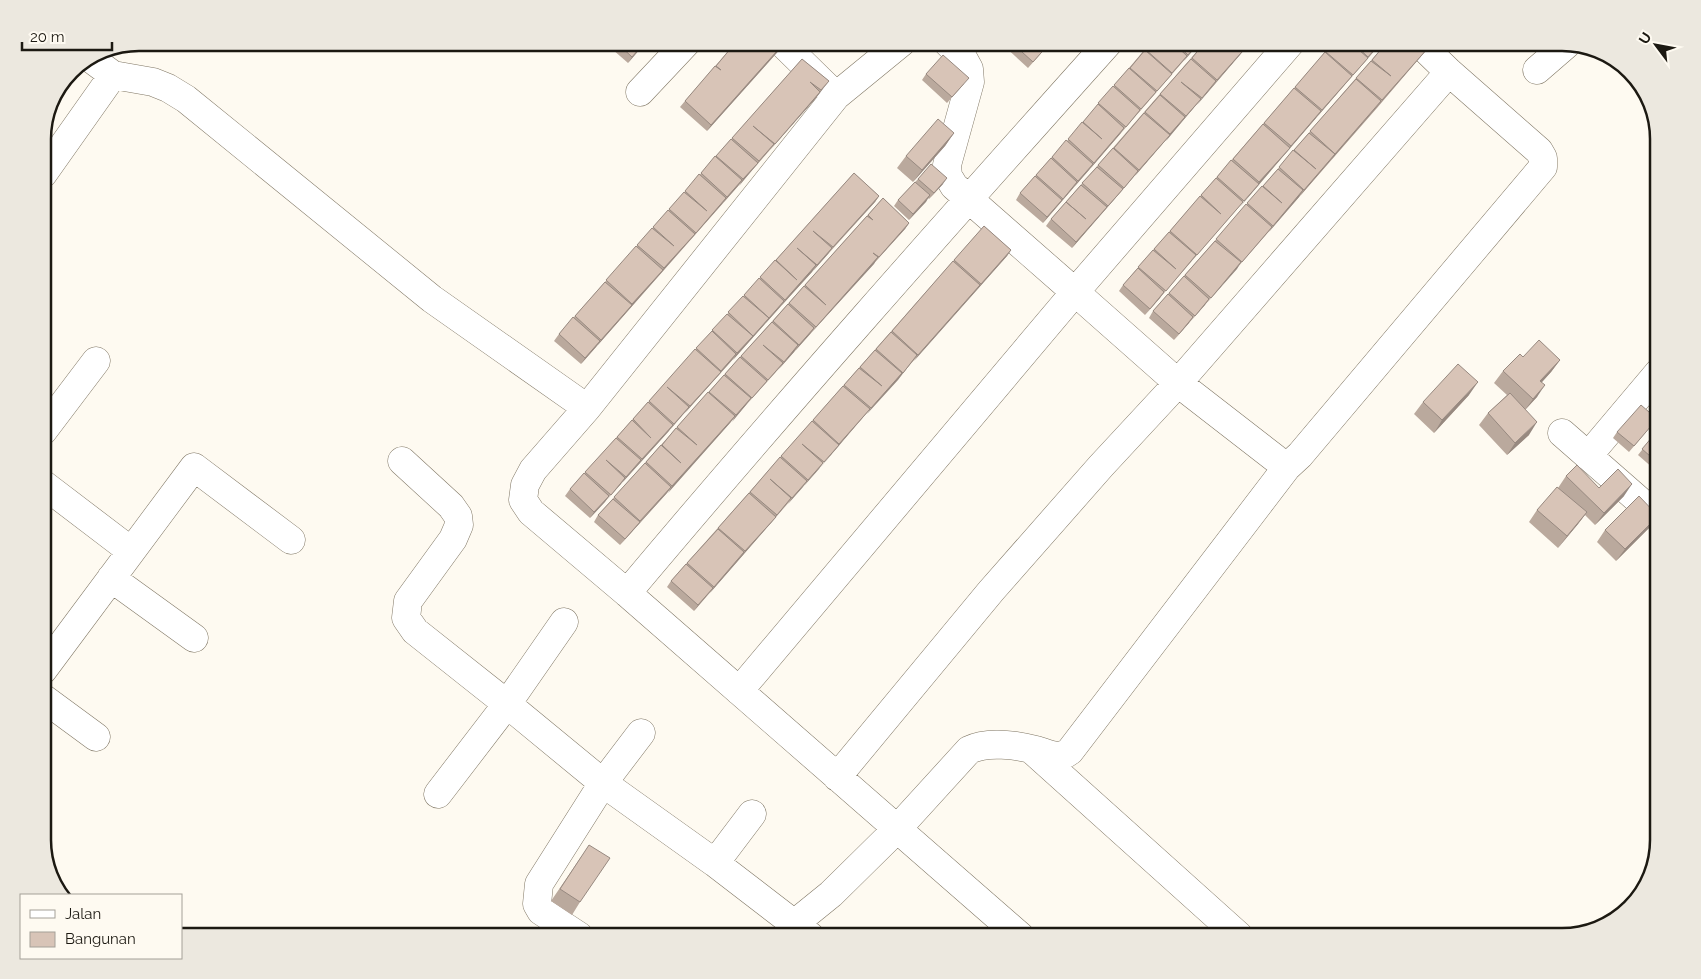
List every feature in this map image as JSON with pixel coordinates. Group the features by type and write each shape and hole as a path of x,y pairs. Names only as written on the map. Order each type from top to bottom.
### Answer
{"street":[{"path":"640,92 679,51"},
{"path":"790,51 836,96"},
{"path":"891,51 836,96 587,408 533,470 525,485 523,500 530,512 627,593 1011,928"},
{"path":"956,51 963,58 969,69 970,82 947,165 948,176 954,186 1178,383 1276,460 1287,466"},
{"path":"627,593 684,524 968,199 1101,51"},
{"path":"739,691 1075,292 1283,51"},
{"path":"804,928 831,894 897,829 969,750 978,745 987,744 1031,749 1058,756 1070,751 1287,466 1300,455 1543,167 1543,158 1539,151 1427,51"},
{"path":"1537,70 1559,51"},
{"path":"96,62 113,75 153,82 168,88 186,99 432,299 587,408"},
{"path":"837,777 991,591 1178,383 1449,72"},
{"path":"51,163 113,75"},
{"path":"51,420 96,361"},
{"path":"1588,456 1650,382"},
{"path":"1562,434 1650,510"},
{"path":"402,461 451,506 458,516 459,525 453,539 408,601 406,618 415,631 603,783 715,863 799,928"},
{"path":"51,659 194,467 291,540"},
{"path":"51,490 131,551"},
{"path":"111,578 194,638"},
{"path":"438,794 507,704 564,622"},
{"path":"51,704 96,737"},
{"path":"567,928 541,911 536,897 539,884 603,783 641,733"},
{"path":"1031,749 1230,928"},
{"path":"715,863 752,814"}],"building":[{"path":"626,51 637,51 632,57"},
{"path":"728,51 777,51 711,125 685,101 715,66 721,70 716,66"},
{"path":"1021,51 1043,51 1033,62"},
{"path":"1146,51 1172,74 1157,91 1130,68"},
{"path":"1147,51 1182,51 1187,56 1172,73"},
{"path":"1198,51 1243,51 1217,80 1192,58"},
{"path":"1360,51 1368,58 1353,75 1326,52"},
{"path":"1362,51 1373,51 1368,57"},
{"path":"1380,51 1425,51 1382,100 1356,78 1371,61 1391,76 1372,60"},
{"path":"1325,52 1352,76 1322,110 1295,87"},
{"path":"943,55 969,78 952,97 926,74"},
{"path":"802,59 829,81 821,90 810,82 820,92 775,144 753,126 774,144 759,161 732,138"},
{"path":"1191,59 1216,81 1202,98 1181,82 1201,99 1186,116 1160,94"},
{"path":"1129,68 1156,92 1141,109 1114,85"},
{"path":"1356,79 1381,101 1335,154 1310,131"},
{"path":"1113,86 1140,110 1126,127 1098,103"},
{"path":"1294,88 1321,111 1291,146 1264,123"},
{"path":"1160,95 1185,117 1170,134 1145,112"},
{"path":"1098,104 1124,128 1094,163 1068,139 1082,122 1102,139 1083,122"},
{"path":"1144,113 1170,135 1139,170 1114,148"},
{"path":"938,119 954,133 922,170 906,156"},
{"path":"1263,124 1290,148 1259,182 1233,159"},
{"path":"1309,133 1335,154 1304,190 1279,167 1293,150 1316,169 1294,150"},
{"path":"731,139 758,163 743,179 716,156"},
{"path":"1066,140 1093,164 1078,181 1052,157"},
{"path":"1113,148 1138,171 1124,188 1098,165"},
{"path":"715,156 742,180 727,197 701,173"},
{"path":"1051,158 1077,182 1063,199 1036,175"},
{"path":"1231,160 1259,184 1244,201 1217,177"},
{"path":"931,164 947,178 934,193 918,179"},
{"path":"1097,167 1123,189 1108,206 1082,183"},
{"path":"1278,169 1303,190 1273,226 1247,203 1262,186 1282,203 1263,186"},
{"path":"854,173 879,196 833,247 813,231 832,248 817,265 797,248 816,265 785,300 760,277 775,260 797,280 776,260"},
{"path":"699,174 726,198 696,233 669,209 684,192 707,211 685,191"},
{"path":"1035,176 1062,200 1047,217 1020,193"},
{"path":"1216,178 1243,202 1197,255 1170,231 1200,196 1221,214 1201,195"},
{"path":"915,182 930,195 913,214 898,200"},
{"path":"1081,185 1107,207 1076,242 1051,219"},
{"path":"883,198 909,223 879,257 873,253 878,257 816,327 789,303 804,286 826,305 805,285 867,216 873,220 868,215"},
{"path":"1246,204 1272,227 1242,262 1216,239"},
{"path":"668,210 695,234 664,268 637,245 652,228 674,246 653,227"},
{"path":"984,226 1011,250 981,284 954,260"},
{"path":"1169,232 1196,255 1166,291 1138,267 1153,250 1176,269 1154,249"},
{"path":"1215,241 1241,262 1211,298 1185,275"},
{"path":"636,246 663,270 632,304 606,280"},
{"path":"953,261 980,285 918,355 892,331"},
{"path":"1138,268 1164,292 1150,309 1123,285"},
{"path":"1184,276 1209,299 1195,316 1169,293"},
{"path":"759,278 784,301 769,318 744,295"},
{"path":"605,282 632,305 601,340 575,316"},
{"path":"1168,294 1193,317 1179,334 1153,311"},
{"path":"743,296 769,318 753,336 728,312"},
{"path":"788,304 814,328 799,345 773,321"},
{"path":"727,314 753,336 737,353 712,330"},
{"path":"573,317 600,341 585,358 559,334"},
{"path":"772,322 798,345 784,362 763,345 783,363 768,380 741,356"},
{"path":"712,331 736,354 721,371 696,348"},
{"path":"891,332 917,355 903,373 876,349"},
{"path":"1539,340 1560,360 1540,381 1545,385 1533,399 1503,371 1520,354 1523,357"},
{"path":"695,349 721,372 690,406 667,387 689,407 674,424 649,401"},
{"path":"875,350 902,373 871,408 844,385 859,368 882,386 860,367"},
{"path":"740,357 767,381 752,398 725,374"},
{"path":"1458,364 1478,382 1442,420 1423,402"},
{"path":"724,375 751,398 736,415 709,392"},
{"path":"843,386 870,409 839,444 813,420"},
{"path":"708,392 735,416 672,486 646,462 661,445 681,463 662,445 676,428 697,445 677,427"},
{"path":"1510,393 1537,422 1515,443 1488,413"},
{"path":"648,402 673,425 642,459 617,437 632,420 651,438 633,419"},
{"path":"1641,405 1650,413 1650,427 1634,446 1617,432"},
{"path":"812,421 839,445 824,462 802,444 823,463 808,480 781,456"},
{"path":"616,438 641,460 626,477 606,460 625,478 611,495 585,472"},
{"path":"1650,440 1650,456 1642,449"},
{"path":"780,457 807,481 792,498 770,479 791,498 777,515 750,492"},
{"path":"645,463 671,487 640,521 614,497"},
{"path":"1577,465 1599,488 1618,469 1632,484 1604,513 1566,476"},
{"path":"584,473 609,496 594,512 570,489"},
{"path":"1557,487 1587,512 1567,536 1537,510"},
{"path":"749,493 776,517 745,551 718,528"},
{"path":"1639,496 1650,508 1650,524 1625,549 1605,530"},
{"path":"613,499 640,522 625,539 598,515"},
{"path":"718,529 744,552 714,587 687,563"},
{"path":"686,564 713,588 698,605 671,581"},
{"path":"589,845 610,858 580,902 560,889"}]}
